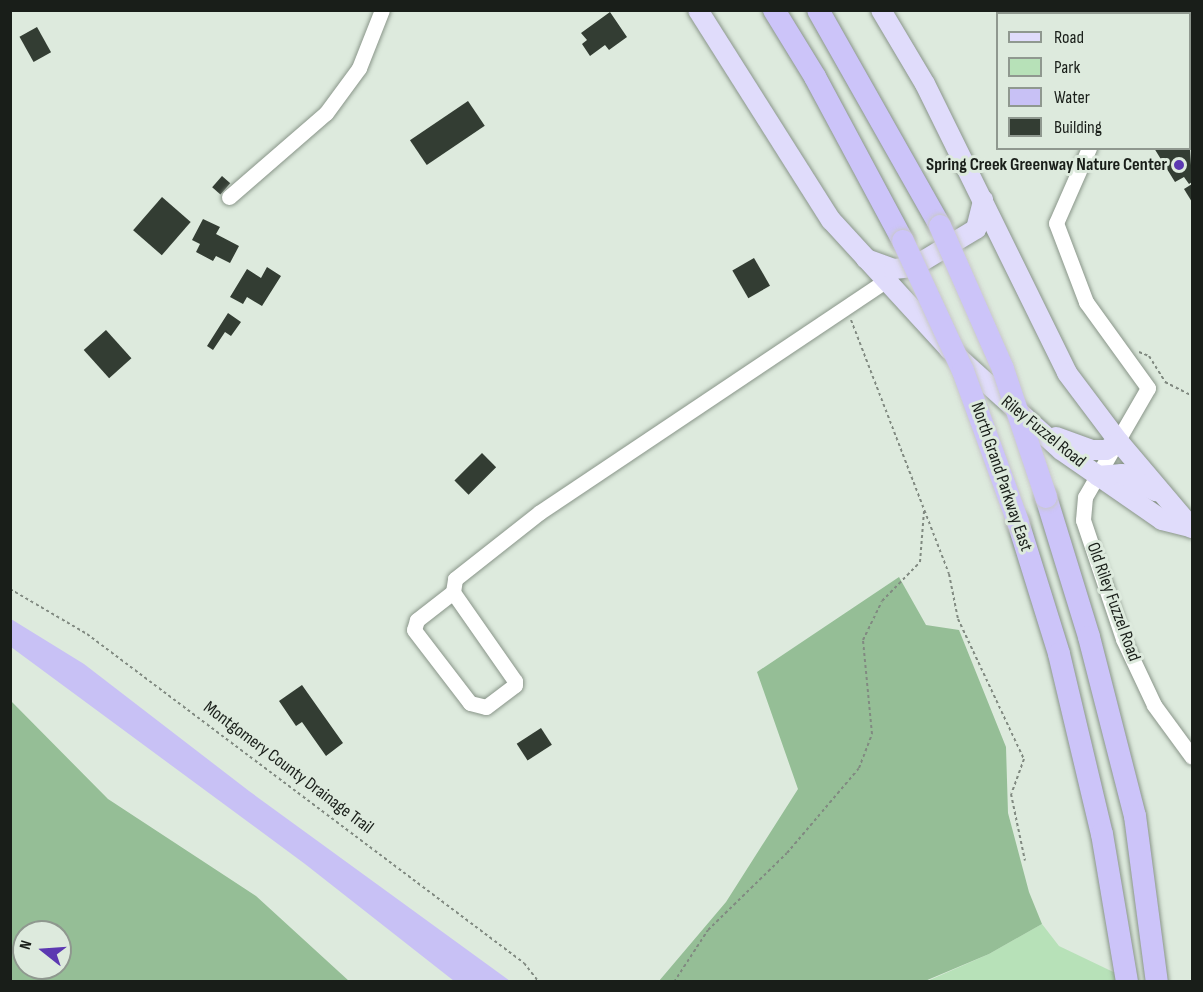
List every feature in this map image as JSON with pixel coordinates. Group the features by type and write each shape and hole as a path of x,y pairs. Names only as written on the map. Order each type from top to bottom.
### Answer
{"highway":[{"name":"North Grand Parkway East","path":"774,10 815,77 903,241 963,371 1018,522 1059,654 1102,834 1127,981"},
{"name":"North Grand Parkway East","path":"818,10 940,226 1003,369 1046,497 1089,637 1135,816 1157,981"}],"main road":[{"path":"698,10 831,220 863,259 894,269 914,267 976,229 983,200 925,84 880,10"},
{"name":"Riley Fuzzel Road","path":"983,200 1067,373 1119,442 1167,495 1192,527"},
{"name":"Riley Fuzzel Road","path":"863,259 949,349 1026,422 1162,520 1192,527"},
{"path":"1026,422 1092,450 1106,450 1119,442"},
{"path":"1098,476 1122,474 1167,495"}],"street":[{"path":"229,197 326,114 359,68 382,10"},
{"path":"1088,150 1056,223 1086,302 1116,343"},
{"path":"453,592 515,681 515,686 486,708 470,703 414,630 417,620 453,592 455,579 540,512 885,281"},
{"name":"Old Riley Fuzzel Road","path":"1116,343 1148,388 1119,442 1085,497 1083,520 1123,639 1154,705 1192,757"}],"path":[{"path":"846,307 949,574 958,619 1024,759 1011,794 1025,861"},
{"path":"1116,343 1149,356 1166,382 1192,396"},
{"path":"674,981 708,930 787,853 859,768 872,734 862,640 882,601 920,561 924,507"},
{"name":"Montgomery County Drainage Trail","path":"10,589 87,634 524,963 538,981"}],"green space":[{"path":"899,577 926,625 959,630 1006,747 1008,813 1029,892 1042,924 989,954 925,981 659,981 726,902 798,789 757,672"},
{"path":"10,700 108,799 256,896 349,981 11,981"},
{"path":"1042,924 1059,946 1130,980 1143,981 925,982 989,954"}],"water":[{"path":"11,619 84,664 249,791 510,981 454,981 305,864 11,647"}],"building":[{"path":"610,12 627,37 609,50 605,45 590,56 582,44 587,40 581,33"},
{"path":"37,27 51,52 34,62 20,37"},
{"path":"468,101 485,126 427,165 410,140"},
{"name":"Spring Creek Greenway Nature Center","path":"1155,150 1190,150 1192,182 1189,184 1184,177 1175,182"},
{"path":"222,176 230,183 220,195 212,187"},
{"path":"1192,184 1192,202 1184,189"},
{"path":"162,197 191,222 162,255 133,230"},
{"path":"203,219 220,227 216,234 239,246 230,263 216,256 213,261 196,252 200,244 192,240"},
{"path":"754,258 770,286 748,298 732,270"},
{"path":"267,267 281,276 262,306 247,297 243,304 230,297 247,269 261,278"},
{"path":"228,313 241,322 231,336 225,332 213,350 207,346"},
{"path":"106,330 131,358 109,378 84,350"},
{"path":"482,453 496,467 469,495 454,481"},
{"path":"302,685 343,743 326,756 302,722 296,726 279,701"},
{"path":"541,728 552,745 528,761 517,744"}],"place":[{"name":"Spring Creek Greenway Nature Center","path":"1179,165"}]}
